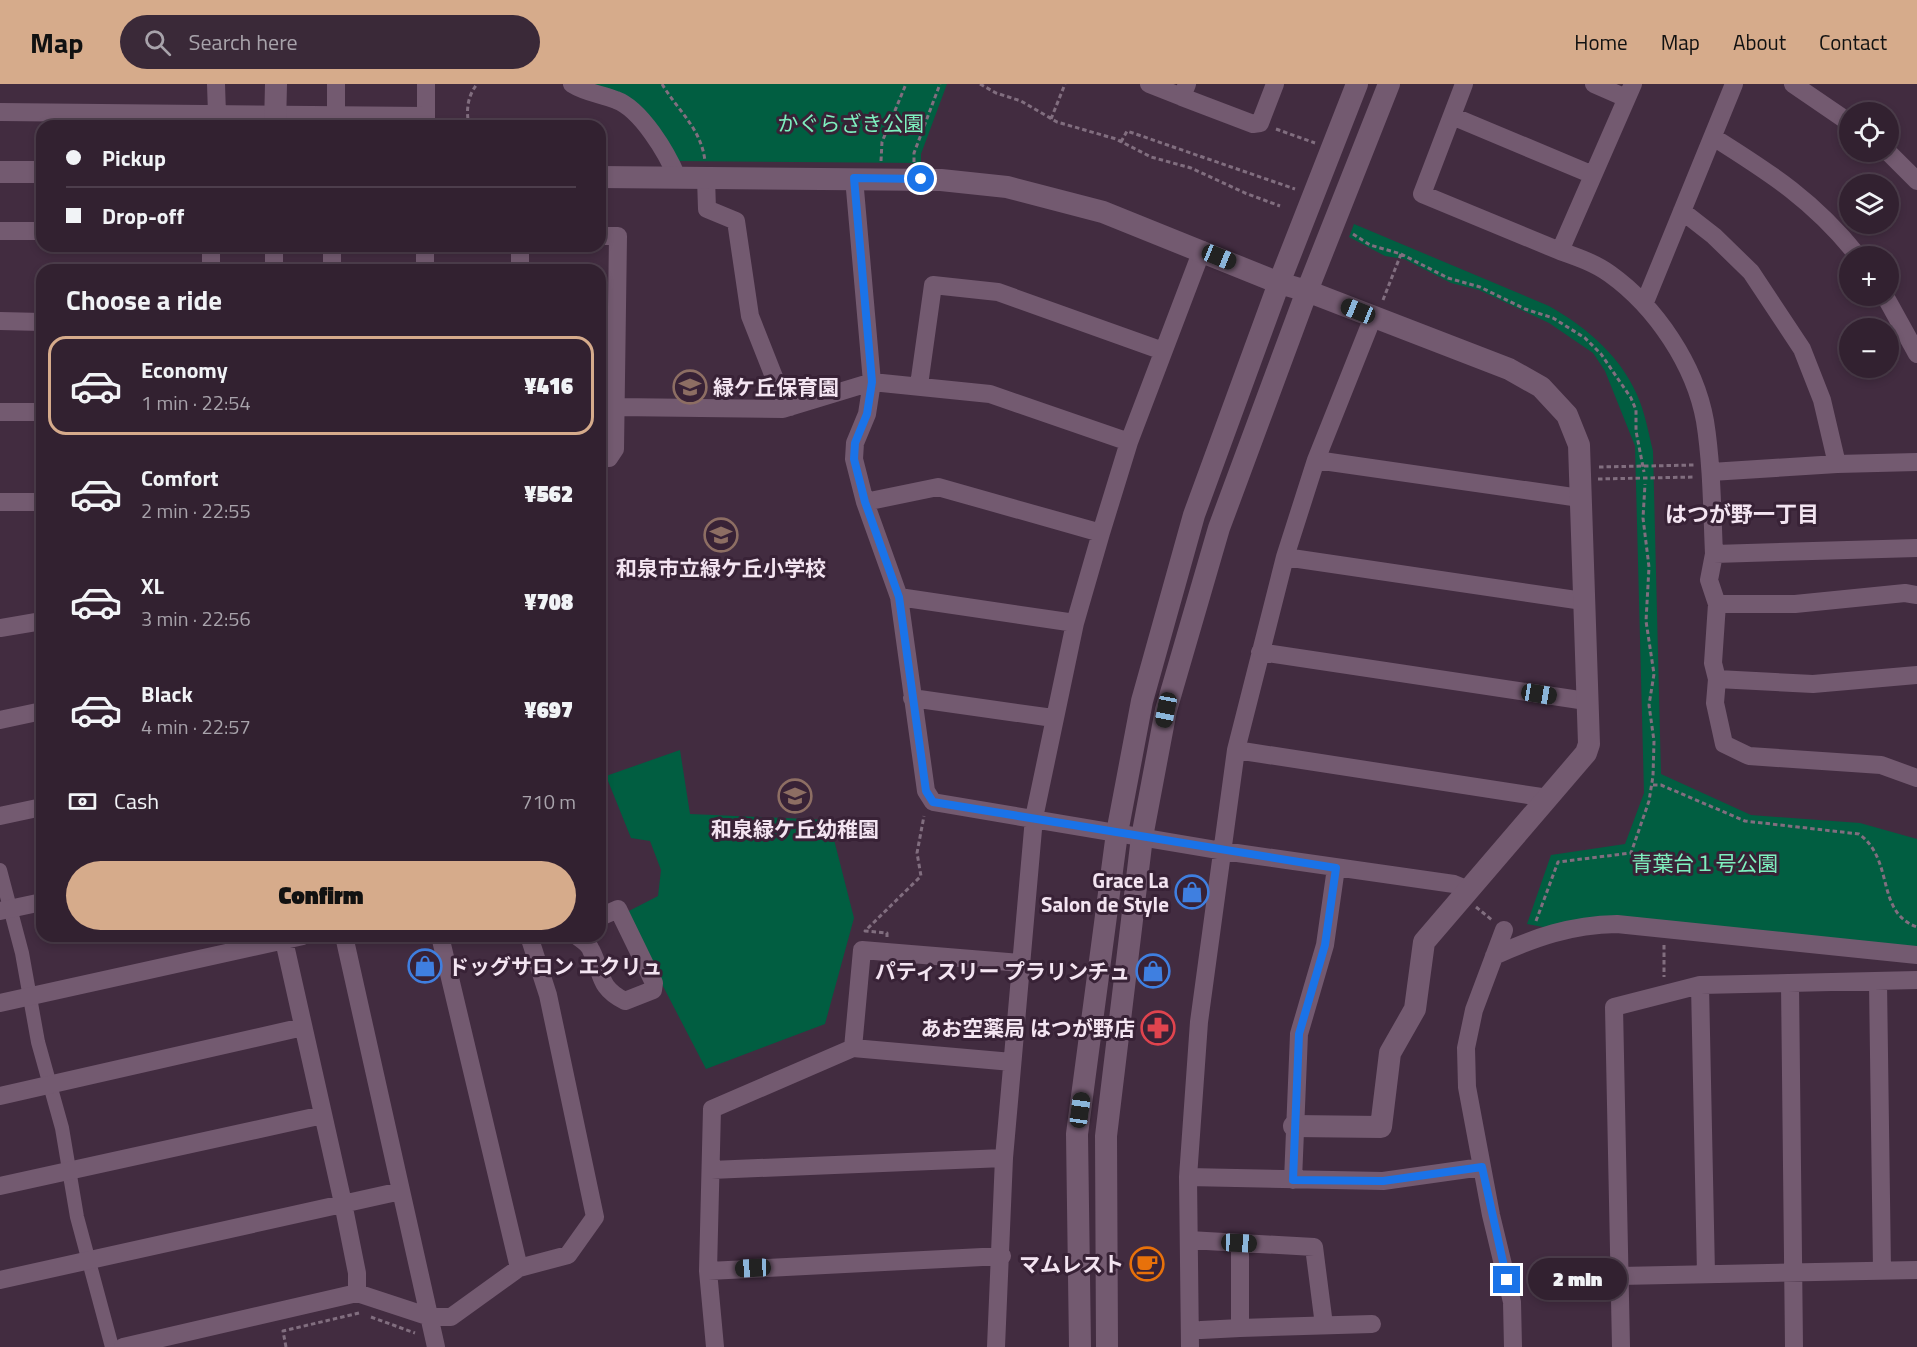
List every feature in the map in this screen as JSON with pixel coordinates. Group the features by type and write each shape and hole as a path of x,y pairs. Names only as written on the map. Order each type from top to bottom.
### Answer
{"street":[{"path":"216,84 217,114"},
{"path":"275,120 276,84"},
{"path":"336,84 336,115"},
{"path":"426,84 426,120"},
{"path":"572,84 581,90 618,101 638,115 671,162 677,177"},
{"path":"1149,84 1184,90 1253,124 1260,123 1275,84"},
{"path":"1080,1347 1077,1134 1117,833 1142,701 1194,515 1279,283 1357,84"},
{"path":"1107,1347 1106,1136 1142,837 1166,710 1219,528 1307,291 1389,84"},
{"path":"1464,84 1422,194 1609,273 1645,302 1690,377 1704,419 1705,468 1714,554 1709,580 1717,604 1713,663 1717,679 1715,703 1724,744 1749,756 1881,765 1917,778"},
{"path":"1560,251 1630,91 1594,84"},
{"path":"1645,302 1734,84"},
{"path":"1793,84 1839,115"},
{"path":"0,112 217,114 275,120 336,115 411,120"},
{"path":"1452,116 1593,175"},
{"path":"1713,137 1785,182 1834,227 1850,246"},
{"path":"1898,162 1917,181"},
{"path":"0,172 36,172"},
{"path":"606,177 882,178 971,182 1035,192 1103,212 1279,283 1377,312 1509,369 1541,387 1567,415 1588,471 1580,498 1588,744 1586,753 1425,942 1415,1009 1390,1053 1382,1127 1294,1126"},
{"path":"706,178 707,209 736,221 750,316 778,387 790,407"},
{"path":"854,178 872,382 867,414 855,443 854,459 865,502 899,597 926,791 933,802 1223,851 1454,884 1466,894"},
{"path":"1682,211 1714,236 1751,272 1802,349 1822,400 1837,464"},
{"path":"0,231 36,231"},
{"path":"606,236 618,236 615,449 609,458 606,458"},
{"path":"996,1347 1005,1158 1034,818 1053,718 1075,622 1101,533 1129,442 1202,250"},
{"path":"919,385 933,285 999,292 1163,351"},
{"path":"1891,306 1917,354"},
{"path":"1190,1347 1188,1177 1199,1022 1236,750 1285,557 1316,460 1377,312"},
{"path":"0,321 36,322"},
{"path":"616,407 783,409 872,382 919,385 990,394 1129,442"},
{"path":"0,412 36,412"},
{"path":"1316,460 1580,498"},
{"path":"1705,468 1917,462"},
{"path":"865,502 938,487 1101,533"},
{"path":"0,502 36,502"},
{"path":"1714,554 1917,548"},
{"path":"1285,557 1583,601"},
{"path":"1717,604 1795,604 1905,593 1917,595"},
{"path":"899,597 1075,622"},
{"path":"0,628 36,622"},
{"path":"1260,652 1586,701"},
{"path":"1717,679 1813,684 1917,675"},
{"path":"912,698 1053,718"},
{"path":"0,720 36,712"},
{"path":"1236,750 1548,798"},
{"path":"0,816 36,808"},
{"path":"1293,1180 1299,1034 1325,945 1336,868"},
{"path":"0,870 5,910 22,953 49,1085 62,1128 89,1260 112,1347"},
{"path":"5,910 36,903"},
{"path":"584,942 591,948 600,978 612,994 625,1001 653,990 654,983 618,909 606,914"},
{"path":"1494,956 1527,942 1583,925 1617,924 1917,955"},
{"path":"1504,930 1474,1010 1467,1048 1471,1115 1512,1302 1513,1347"},
{"path":"0,1003 266,942"},
{"path":"285,942 343,1203 357,1273 357,1293"},
{"path":"345,942 401,1191 425,1325 436,1347"},
{"path":"441,942 519,1268"},
{"path":"123,1347 357,1293 425,1325 451,1317 519,1268 567,1255 595,1217 548,995 531,942"},
{"path":"853,1048 862,950 1021,963"},
{"path":"1621,1347 1614,1007 1700,985 1917,980"},
{"path":"1878,982 1882,1270"},
{"path":"1790,984 1795,1273 1794,1347"},
{"path":"1700,985 1706,1274"},
{"path":"0,1096 303,1027"},
{"path":"715,1347 708,1271 712,1109 853,1048 1012,1062"},
{"path":"0,1186 323,1115"},
{"path":"711,1170 1005,1158"},
{"path":"1188,1177 1383,1181 1482,1167"},
{"path":"0,1280 401,1191"},
{"path":"1189,1240 1314,1247 1324,1325"},
{"path":"1239,1243 1240,1328"},
{"path":"708,1271 1002,1256"},
{"path":"1619,1276 1917,1270"},
{"path":"1201,1330 1372,1324"}],"path":[{"path":"469,120 470,95 477,84"},
{"path":"662,84 672,102 697,131 705,158 706,178"},
{"path":"882,178 882,142 906,84"},
{"path":"914,167 914,153 940,84"},
{"path":"980,84 996,93 1021,101 1051,119 1121,142 1151,158 1191,168 1233,189 1280,206"},
{"path":"1051,119 1065,84"},
{"path":"1260,123 1316,144"},
{"path":"1121,142 1127,131 1299,190"},
{"path":"1353,234 1370,245 1401,254 1448,278 1480,287 1525,309 1553,318 1585,338 1601,354 1631,398 1636,410 1636,431 1644,472"},
{"path":"1377,312 1401,254"},
{"path":"1588,471 1644,466 1705,468"},
{"path":"1588,471 1595,474 1595,479 1676,478 1699,477 1699,472 1705,468"},
{"path":"1527,942 1558,862 1631,853 1653,785 1654,741 1649,705 1654,674 1646,621 1649,567 1642,518 1645,484"},
{"path":"1653,785 1661,785 1745,821 1859,834 1871,843 1879,856 1891,901 1901,919 1917,927"},
{"path":"886,941 887,933 866,931 921,876 917,853 925,812 933,802"},
{"path":"1466,894 1504,930"},
{"path":"1663,928 1665,994"},
{"path":"286,1347 283,1331 358,1313 413,1333 425,1325"}],"green space":[{"name":"かぐらざき公園","path":"582,84 947,84 921,154 921,163 674,161 652,127"},
{"name":"青葉台１号公園","path":"1354,224 1549,306 1591,335 1625,372 1640,402 1653,451 1661,774 1751,815 1860,823 1917,839 1917,950 1543,927 1527,924 1551,855 1625,844 1644,793 1635,446 1605,371 1593,353 1549,323 1479,290 1451,283 1404,259 1385,256 1349,237"},
{"path":"680,750 690,814 829,820 854,918 825,1024 706,1069 625,913 658,896 661,870 650,841 631,838 606,776"}],"place":[{"name":"緑ケ丘保育園","path":"690,387"},
{"name":"和泉市立緑ケ丘小学校","path":"721,535"},
{"name":"和泉緑ケ丘幼稚園","path":"795,796"},
{"name":"Grace La Salon de Style","path":"1192,892"},
{"name":"ドッグサロン エクリュ","path":"425,966"},
{"name":"パティスリー プラリンチュ","path":"1153,971"},
{"name":"あお空薬局 はつが野店","path":"1158,1028"},
{"name":"マムレスト","path":"1147,1264"}],"district":[{"name":"はつが野一丁目","path":"1742,514"}],"route":[{"path":"921,179 854,178 872,382 867,414 855,443 854,459 865,502 899,597 926,791 933,802 1336,868 1325,945 1299,1034 1293,1180 1383,1181 1482,1167 1507,1280"}]}
